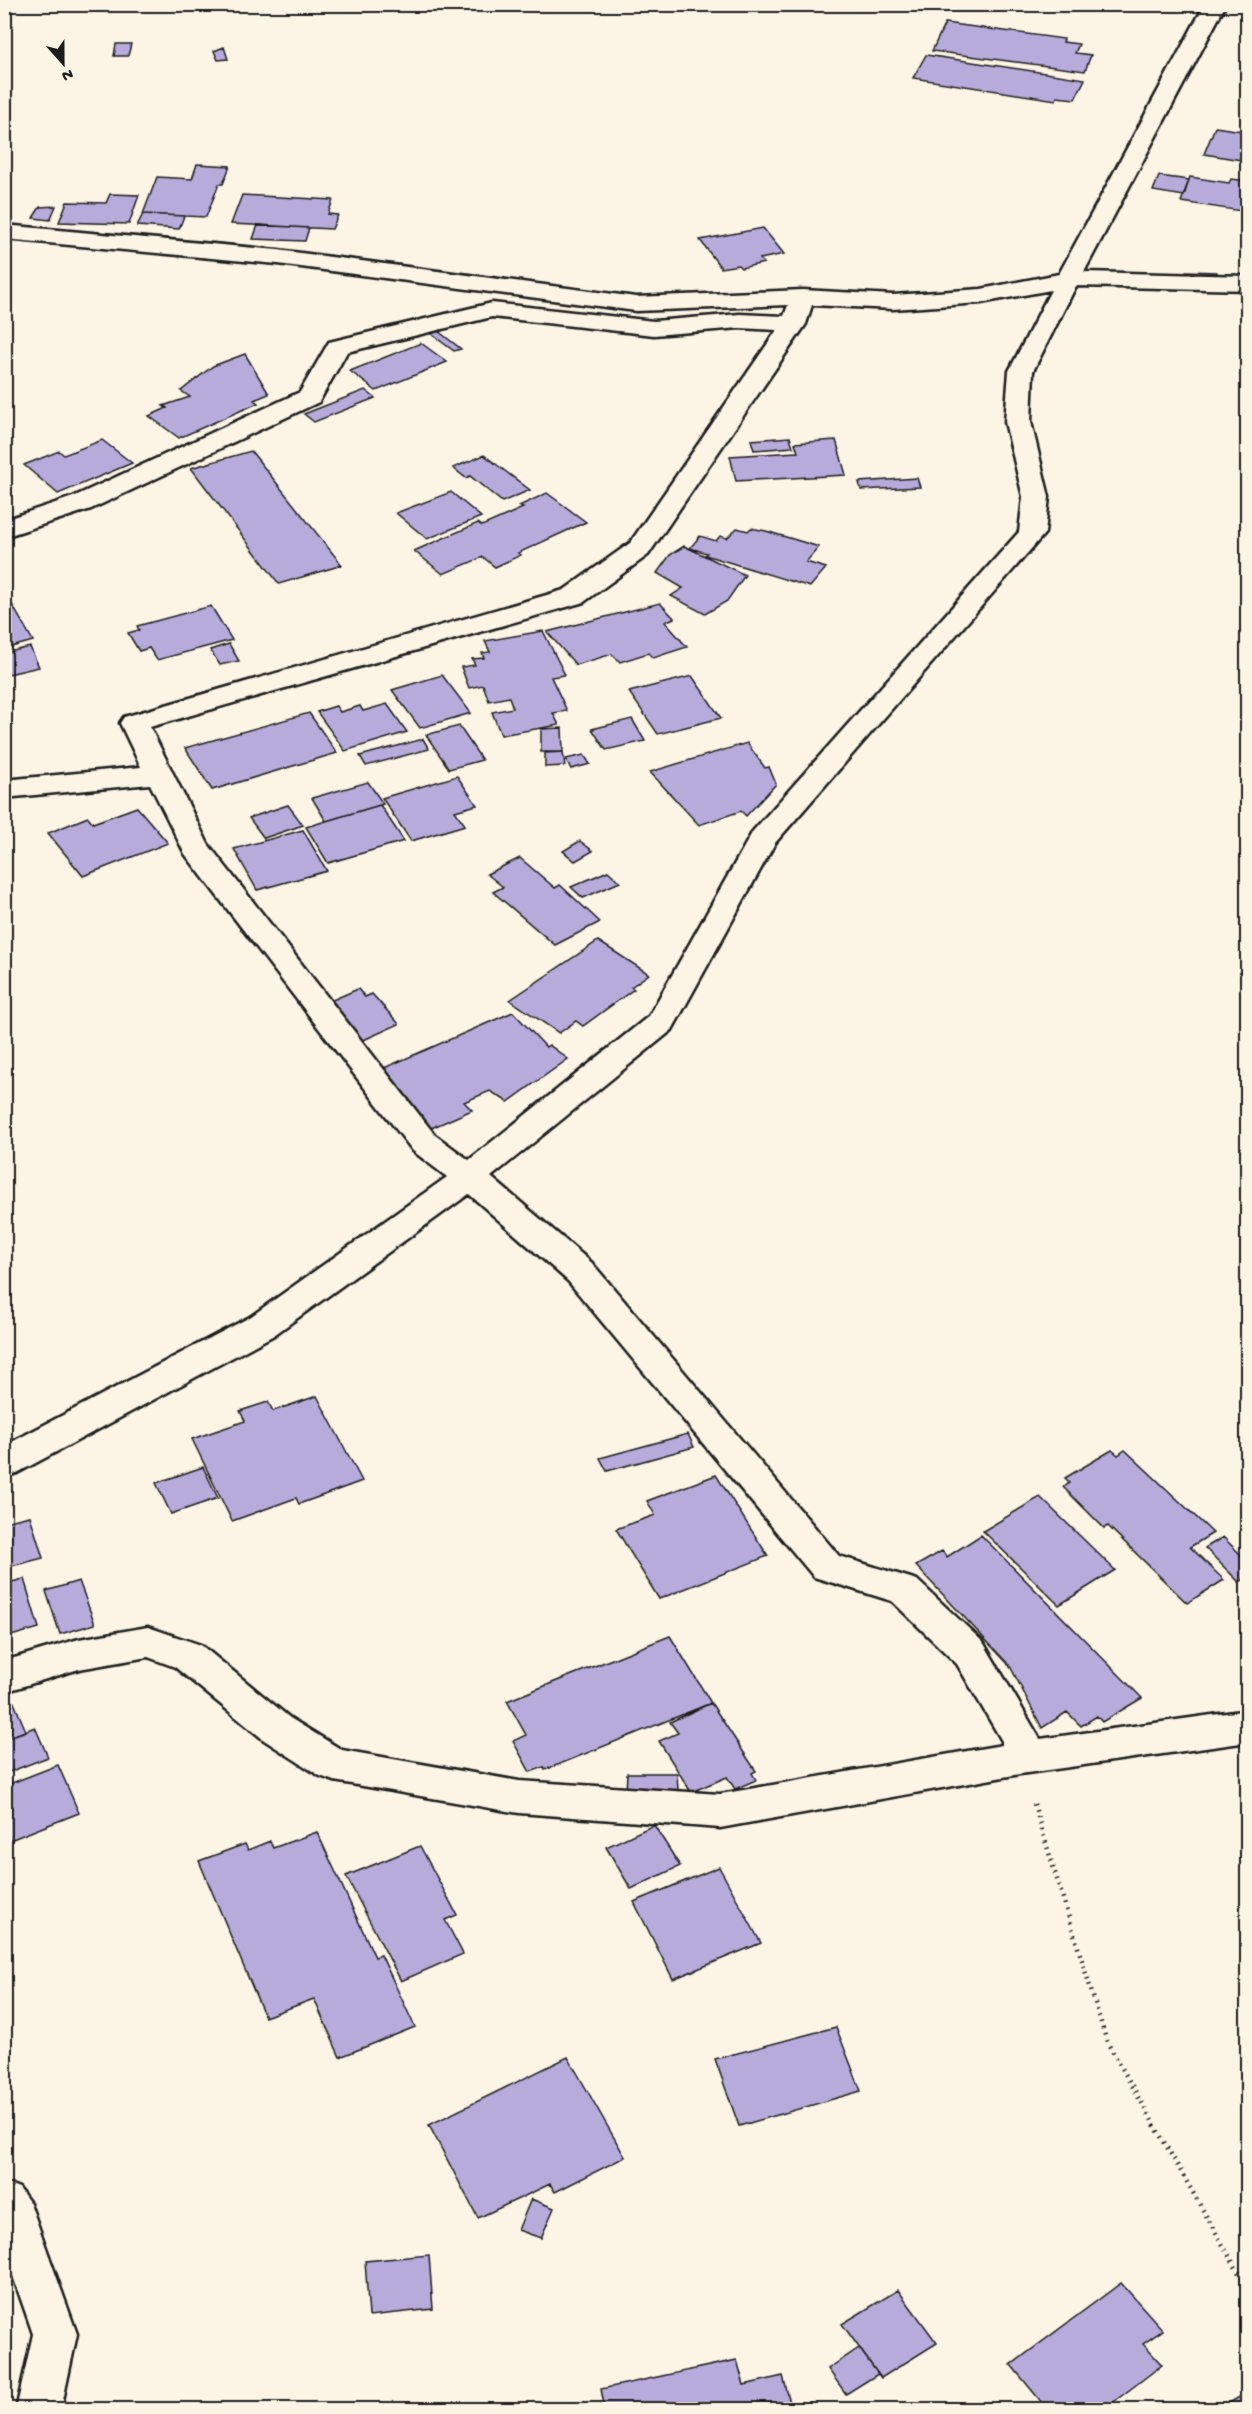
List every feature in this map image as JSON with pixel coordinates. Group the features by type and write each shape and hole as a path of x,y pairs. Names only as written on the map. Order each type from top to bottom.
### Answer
{"street":[{"path":"4,1463 262,1326 470,1177 661,1023 763,838 1032,532 1036,497 1018,422 1021,371 1216,4"},
{"path":"4,232 278,257 636,304 803,297 893,302 981,296 1068,279 1248,283"},
{"path":"803,297 794,324 639,549 574,596 134,723 195,847 424,1143 470,1177 580,1272 827,1567 904,1590 970,1653 1021,1739 1020,1758"},
{"path":"4,529 82,503 310,397 338,347 492,310 654,328 740,321 794,324"},
{"path":"4,789 159,774"},
{"path":"4,1677 79,1653 147,1642 188,1656 277,1729 334,1765 519,1797 720,1811 1020,1758 1248,1726"},
{"path":"4,2202 15,2217 55,2334 38,2409"}],"path":[{"path":"1020,1758 1107,2042 1248,2289"}],"building":[{"path":"945,23 1064,39 1063,42 1079,44 1075,53 1091,55 1085,71 932,51"},
{"path":"116,44 131,44 128,56 114,56"},
{"path":"224,47 228,59 218,60 214,51"},
{"path":"926,55 1085,79 1075,99 1057,97 1056,100 913,78"},
{"path":"1215,127 1248,132 1248,161 1204,154"},
{"path":"197,164 230,166 223,184 219,184 206,217 143,214 157,177 192,179"},
{"path":"1159,176 1189,180 1184,196 1153,191"},
{"path":"1190,177 1229,183 1231,179 1248,181 1248,212 1181,202"},
{"path":"110,194 139,195 129,224 59,222 67,202 106,203"},
{"path":"242,195 333,200 328,214 338,215 332,229 231,224"},
{"path":"56,206 50,220 33,218 40,207"},
{"path":"143,214 184,216 179,229 137,226"},
{"path":"258,225 309,228 305,241 253,239"},
{"path":"763,228 784,254 760,259 764,263 741,268 738,265 721,268 700,240"},
{"path":"1186,271 1217,272 1218,278 1186,277"},
{"path":"438,331 461,349 454,351 431,334"},
{"path":"421,343 447,362 376,391 350,371"},
{"path":"245,354 269,394 254,400 258,403 179,438 149,416 167,408 163,406 190,397 181,391 213,366"},
{"path":"365,390 375,398 314,422 304,414"},
{"path":"790,437 793,447 754,450 751,440"},
{"path":"102,440 132,463 58,494 24,465 59,451 64,455"},
{"path":"836,440 846,475 736,481 730,456 798,452 795,443"},
{"path":"251,451 342,565 279,584 191,468"},
{"path":"484,455 530,490 502,502 470,476 466,478 453,468"},
{"path":"917,478 920,487 861,490 859,482"},
{"path":"451,492 481,517 427,539 396,513"},
{"path":"547,493 586,522 518,553 521,555 495,567 483,557 443,574 414,551 478,523 482,526 523,508 519,506"},
{"path":"737,528 748,531 751,528 766,531 819,547 806,562 826,568 810,587 705,555 707,553 690,548 700,536 716,541 720,536 727,538"},
{"path":"684,546 745,575 727,601 705,614 671,596 683,588 657,573 670,555"},
{"path":"4,594 6,594 33,641 4,649"},
{"path":"660,603 674,618 665,622 687,647 653,658 648,653 620,662 612,654 576,665 547,632"},
{"path":"211,606 232,640 157,660 149,648 139,651 128,633 139,630 137,626"},
{"path":"543,631 565,675 551,677 567,711 553,713 559,725 501,735 492,712 513,708 509,697 489,701 483,685 469,688 461,667 475,665 472,659 484,658 482,653 490,652 485,641"},
{"path":"229,644 239,661 220,665 210,650"},
{"path":"30,647 39,667 4,675 4,653"},
{"path":"442,675 471,713 420,728 392,690"},
{"path":"692,676 721,718 658,734 629,692"},
{"path":"387,704 407,732 345,751 317,712 336,706 340,712 360,706 363,711"},
{"path":"309,713 337,753 212,790 185,748"},
{"path":"632,719 645,741 606,750 592,729"},
{"path":"459,726 482,760 449,769 426,735"},
{"path":"562,728 563,752 541,752 541,729"},
{"path":"423,739 429,749 366,766 360,756"},
{"path":"747,743 765,768 769,767 776,784 746,816 741,811 699,825 650,772"},
{"path":"563,752 565,766 545,767 545,753"},
{"path":"584,755 590,764 571,769 566,759"},
{"path":"457,776 477,805 455,811 465,825 411,841 382,798"},
{"path":"368,782 383,804 326,821 312,798"},
{"path":"288,805 303,825 264,838 249,818"},
{"path":"380,805 404,841 328,863 306,827"},
{"path":"137,807 168,843 83,876 48,833 88,817 93,823"},
{"path":"303,830 327,871 257,890 234,849"},
{"path":"580,841 593,851 575,861 563,851"},
{"path":"520,858 555,888 560,885 600,922 555,945 493,892 503,887 487,874"},
{"path":"608,871 620,882 583,898 571,887"},
{"path":"598,941 649,974 631,987 634,989 583,1026 576,1021 559,1033 510,1000"},
{"path":"358,989 365,997 372,994 399,1024 359,1042 333,1013 339,1011 330,1001"},
{"path":"513,1012 546,1047 549,1045 568,1059 508,1102 490,1091 464,1102 472,1110 429,1129 377,1071"},
{"path":"317,1396 362,1481 299,1504 296,1498 232,1521 192,1439 245,1421 240,1411 268,1402 273,1411"},
{"path":"688,1434 694,1447 607,1471 600,1458"},
{"path":"1112,1450 1118,1455 1125,1450 1213,1533 1190,1547 1224,1580 1187,1603 1108,1526 1104,1528 1063,1487 1070,1483 1065,1478"},
{"path":"203,1467 218,1498 171,1514 156,1483"},
{"path":"716,1475 768,1556 659,1599 616,1529 655,1515 647,1501"},
{"path":"1040,1497 1115,1570 1059,1605 983,1531"},
{"path":"30,1516 43,1558 4,1568 4,1522"},
{"path":"981,1535 1142,1698 1102,1722 1097,1716 1081,1726 1067,1712 1042,1728 1010,1666 916,1566 942,1551 947,1557"},
{"path":"1223,1537 1248,1562 1248,1577 1239,1582 1205,1548"},
{"path":"24,1579 39,1628 4,1638 4,1584"},
{"path":"79,1581 95,1624 60,1634 46,1591"},
{"path":"670,1636 711,1703 545,1770 544,1767 530,1772 513,1741 526,1735 507,1701"},
{"path":"9,1691 26,1731 4,1739 4,1692"},
{"path":"711,1703 756,1771 752,1773 756,1780 735,1789 727,1777 691,1792 659,1741 678,1733 670,1722"},
{"path":"35,1727 48,1757 4,1774 4,1739"},
{"path":"58,1765 79,1813 10,1840 4,1826 4,1786"},
{"path":"627,1773 677,1773 678,1792 626,1792"},
{"path":"654,1825 680,1866 631,1889 606,1847"},
{"path":"317,1832 375,1957 381,1955 415,2027 340,2057 314,1999 265,2017 199,1861 245,1844 248,1850 270,1841 273,1848"},
{"path":"420,1846 457,1915 445,1920 463,1954 401,1981 346,1876"},
{"path":"719,1867 761,1943 673,1979 634,1902"},
{"path":"836,2027 861,2091 739,2126 715,2059"},
{"path":"568,2057 625,2157 555,2192 550,2184 478,2218 429,2125"},
{"path":"531,2199 554,2208 541,2238 518,2230"},
{"path":"429,2255 433,2309 369,2316 365,2261"},
{"path":"1121,2283 1163,2330 1143,2344 1162,2365 1103,2410 1048,2410 1011,2365"},
{"path":"898,2290 937,2343 881,2378 842,2324"},
{"path":"859,2348 878,2374 846,2394 828,2369"},
{"path":"737,2360 744,2385 783,2376 792,2410 605,2410 601,2389"},
{"path":"1248,2392 1248,2410 1217,2410"}]}
